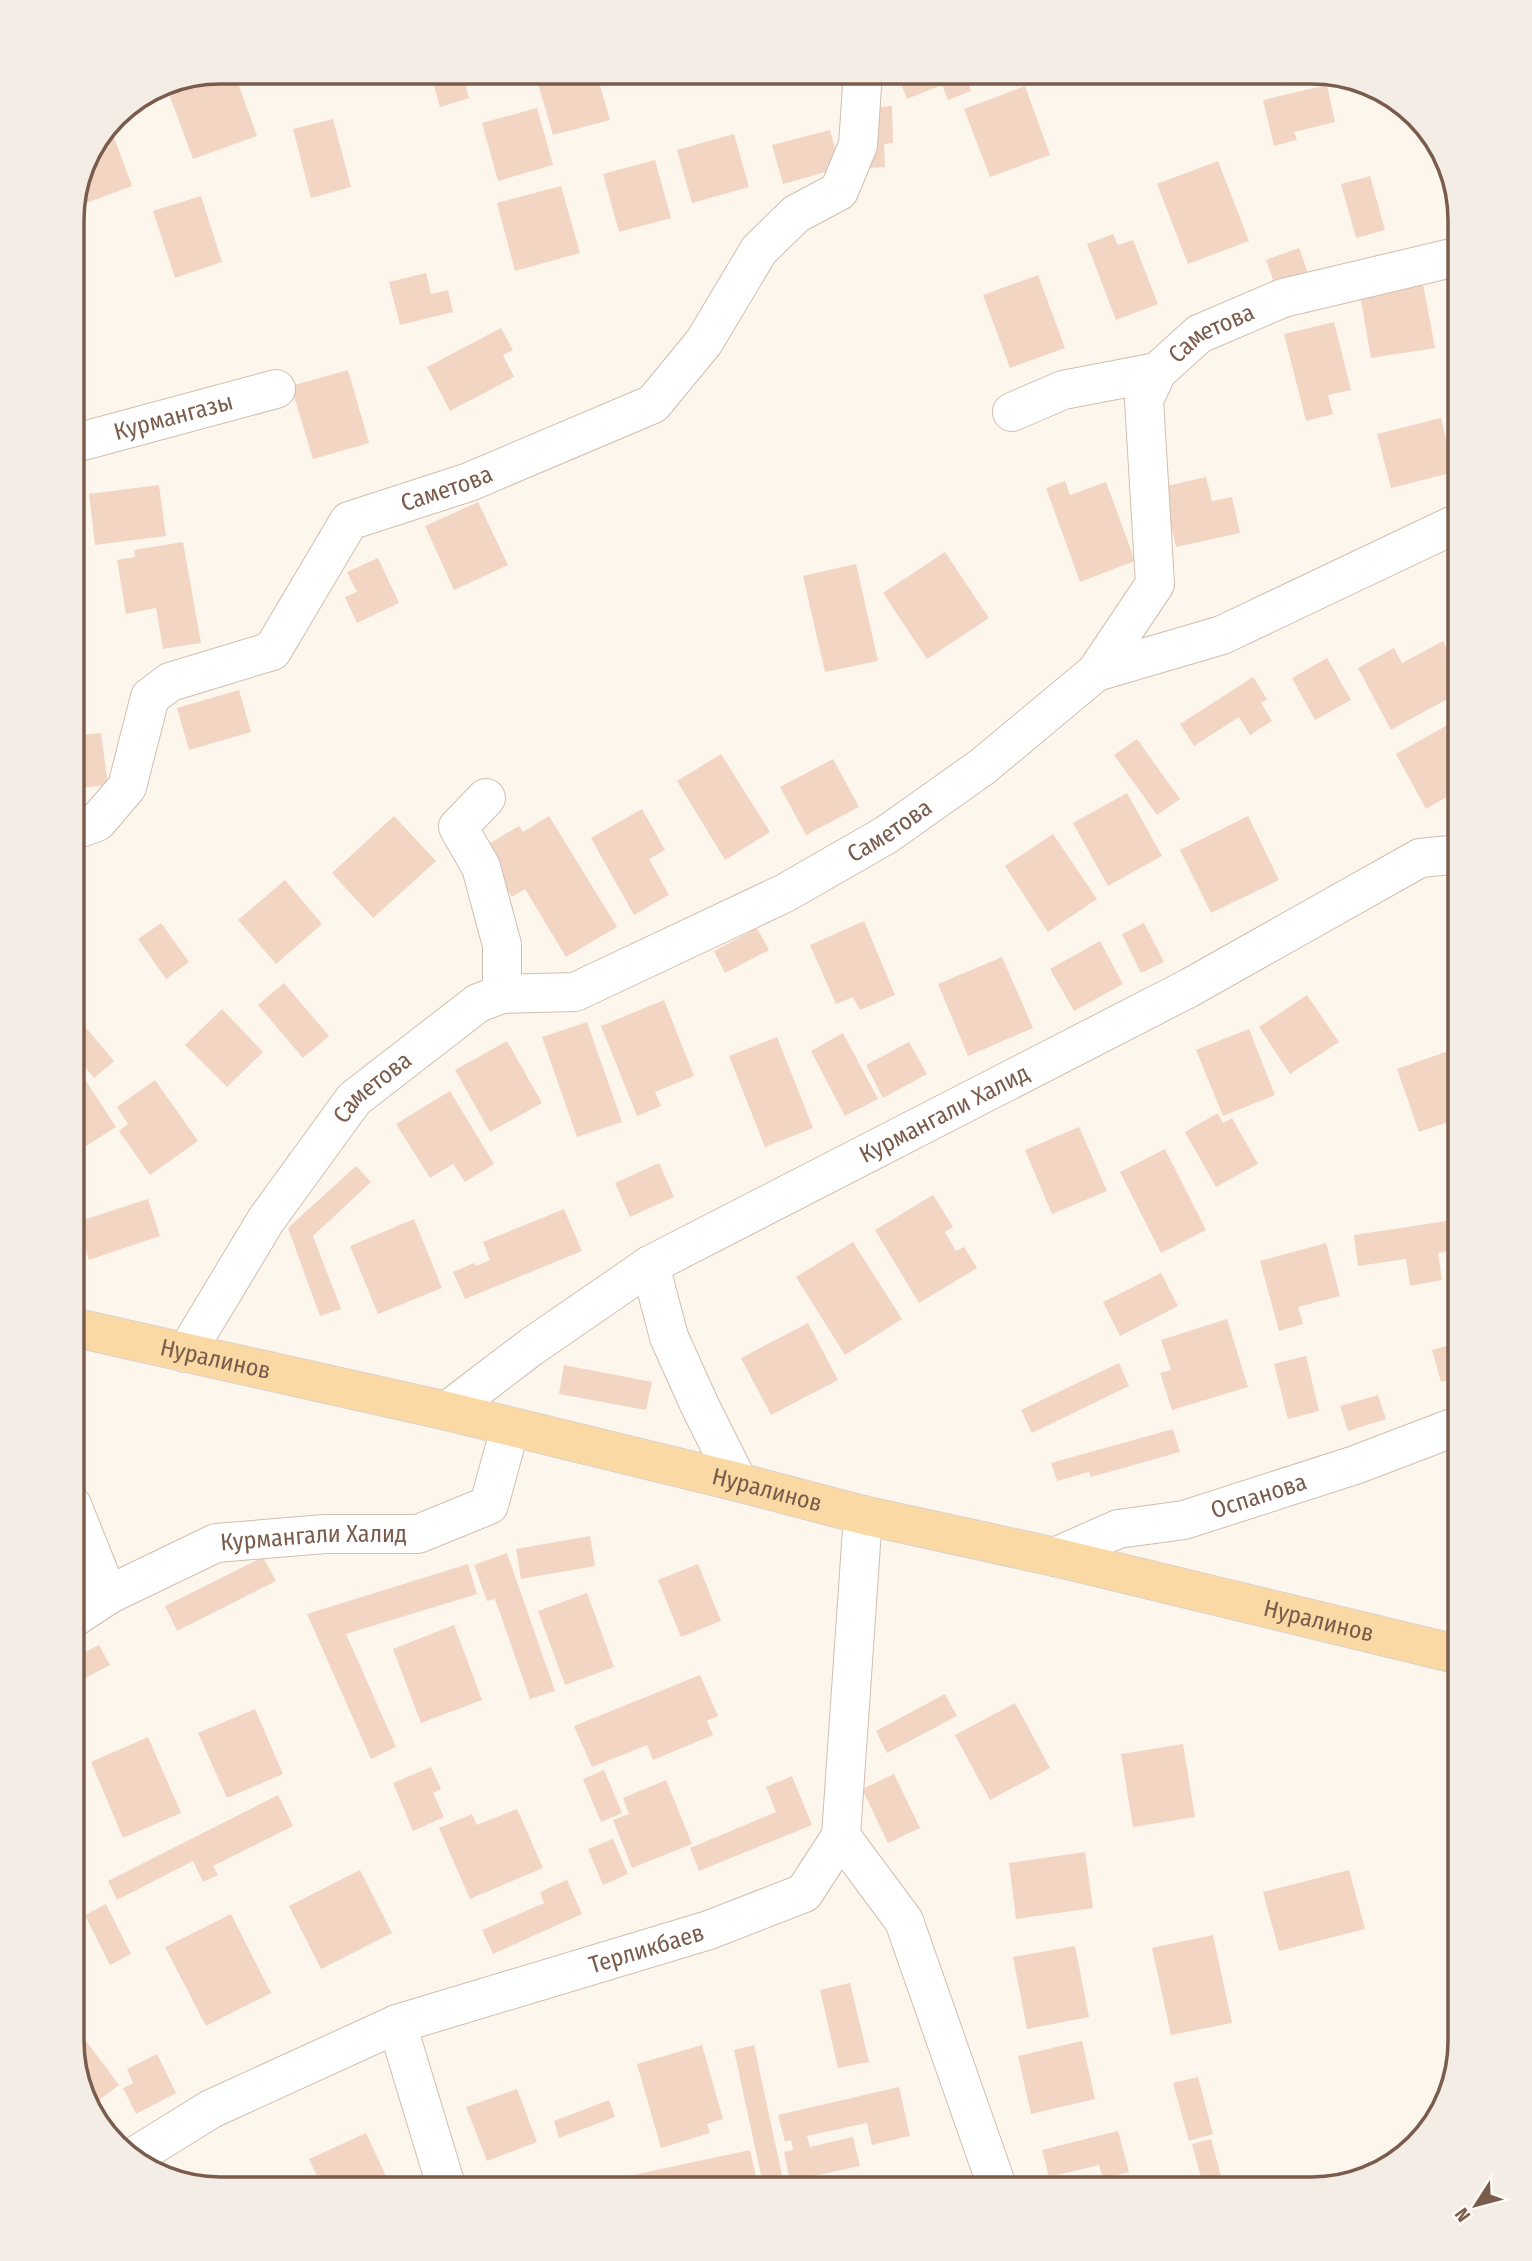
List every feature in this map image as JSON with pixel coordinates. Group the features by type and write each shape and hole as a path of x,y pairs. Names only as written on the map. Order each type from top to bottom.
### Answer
{"main road":[{"name":"Нуралинов","path":"84,1331 447,1411 863,1515 1055,1557 1448,1652"}],"street":[{"name":"Саметова","path":"84,827 97,822 127,787 150,697 170,682 272,651 349,521 469,482 653,404 704,342 759,250 796,214 839,191 858,145 862,84"},
{"name":"Саметова","path":"186,1353 266,1220 354,1099 478,1003 502,994 575,992 785,893 886,835 982,767 1096,672 1155,584 1144,400 1157,372 1199,334 1283,298 1448,259"},
{"path":"1012,412 1063,390 1157,372"},
{"name":"Курмангазы","path":"84,441 276,389"},
{"path":"1096,672 1222,635 1448,528"},
{"path":"486,798 458,827 481,867 502,945 502,994"},
{"name":"Курмангали Халид","path":"447,1411 531,1347 650,1265 1189,988 1420,858 1448,855"},
{"path":"650,1265 669,1337 738,1482"},
{"name":"Курмангали Халид","path":"84,1611 108,1595 216,1543 325,1534 418,1534 489,1505 510,1428"},
{"name":"Оспанова","path":"1055,1557 1118,1529 1184,1520 1355,1465 1448,1430"},
{"name":"Терликбаев","path":"142,2152 211,2109 397,2024 709,1930 804,1893 841,1836 863,1515"},
{"path":"84,1535 108,1595"},
{"path":"841,1836 904,1921 994,2177"},
{"path":"397,2024 443,2177"}],"building":[{"path":"211,84 238,84 257,136 193,159 169,94"},
{"path":"433,84 465,84 469,98 440,107"},
{"path":"538,84 600,84 610,120 553,135"},
{"path":"901,84 968,84 971,91 948,100 942,85 907,99"},
{"path":"1327,85 1335,122 1294,132 1297,140 1274,146 1263,100"},
{"path":"1025,86 1050,155 990,177 964,109"},
{"path":"892,106 893,143 884,144 885,167 869,168 866,108"},
{"path":"537,108 553,165 498,181 482,123"},
{"path":"333,119 351,187 311,198 293,129"},
{"path":"830,130 840,168 783,184 772,145"},
{"path":"734,134 749,187 692,203 677,150"},
{"path":"114,136 132,186 85,203 94,168"},
{"path":"655,160 671,218 619,232 603,174"},
{"path":"1218,161 1249,241 1188,264 1157,184"},
{"path":"1370,176 1385,230 1356,238 1341,184"},
{"path":"561,186 580,253 515,271 497,203"},
{"path":"201,196 222,262 175,278 153,211"},
{"path":"1113,234 1118,245 1133,240 1158,304 1116,320 1087,244"},
{"path":"1299,248 1308,273 1275,285 1266,260"},
{"path":"426,273 431,294 448,290 453,312 400,325 389,282"},
{"path":"1038,275 1065,348 1010,368 983,295"},
{"path":"1423,284 1435,348 1371,358 1360,295"},
{"path":"1334,322 1351,390 1328,395 1333,414 1306,421 1284,334"},
{"path":"501,328 513,350 503,355 514,377 450,411 427,367"},
{"path":"348,370 369,443 313,459 291,386"},
{"path":"1441,418 1448,447 1448,474 1391,488 1377,434"},
{"path":"1206,477 1212,501 1232,497 1240,533 1176,547 1162,487"},
{"path":"1065,481 1070,495 1106,482 1135,561 1080,582 1046,488"},
{"path":"159,485 166,536 95,545 89,494"},
{"path":"478,502 508,565 454,590 425,526"},
{"path":"183,542 201,643 163,649 156,608 126,614 117,560 135,557 134,550"},
{"path":"945,552 989,618 927,659 883,593"},
{"path":"378,558 399,603 357,623 345,597 357,592 347,572"},
{"path":"856,564 878,661 825,672 803,576"},
{"path":"1443,641 1448,651 1448,699 1391,730 1358,668 1394,648 1402,663"},
{"path":"1327,658 1351,700 1315,720 1292,678"},
{"path":"1253,677 1267,699 1261,703 1272,721 1250,735 1239,717 1194,746 1180,724"},
{"path":"239,690 251,732 189,750 177,708"},
{"path":"1448,725 1448,796 1426,809 1396,754"},
{"path":"101,733 108,785 84,788 84,735"},
{"path":"1137,739 1180,799 1157,815 1114,755"},
{"path":"721,754 770,832 725,860 677,781"},
{"path":"833,759 859,807 806,835 780,787"},
{"path":"1127,793 1162,856 1108,886 1073,823"},
{"path":"642,809 665,850 649,859 669,895 634,915 591,838"},
{"path":"394,816 436,861 373,918 332,873"},
{"path":"549,816 617,927 566,957 525,889 512,897 482,848 519,826 523,832"},
{"path":"1248,816 1279,880 1211,913 1180,850"},
{"path":"1053,834 1097,899 1048,932 1005,866"},
{"path":"285,880 322,924 276,964 238,920"},
{"path":"864,921 895,995 860,1010 853,997 836,1004 810,945"},
{"path":"161,923 189,962 166,979 138,939"},
{"path":"1144,923 1164,962 1141,973 1122,934"},
{"path":"757,928 769,950 725,973 714,951"},
{"path":"1100,941 1123,984 1074,1011 1050,969"},
{"path":"1002,957 1033,1028 968,1056 938,984"},
{"path":"284,983 329,1036 303,1058 258,1005"},
{"path":"1307,995 1339,1042 1290,1074 1259,1027"},
{"path":"664,1000 694,1076 655,1092 661,1106 637,1116 601,1026"},
{"path":"222,1009 263,1052 227,1087 185,1045"},
{"path":"587,1022 622,1122 577,1137 542,1037"},
{"path":"84,1025 114,1061 94,1078 84,1066"},
{"path":"1249,1029 1275,1095 1223,1116 1196,1050"},
{"path":"843,1033 878,1099 845,1116 811,1051"},
{"path":"777,1037 813,1128 765,1147 729,1056"},
{"path":"507,1041 542,1103 490,1132 455,1070"},
{"path":"909,1042 927,1074 883,1098 866,1065"},
{"path":"1448,1051 1448,1122 1419,1132 1397,1069"},
{"path":"84,1078 116,1127 84,1147"},
{"path":"155,1080 198,1141 150,1175 119,1131 128,1124 117,1107"},
{"path":"450,1091 494,1164 465,1182 453,1164 430,1178 396,1124"},
{"path":"1218,1113 1223,1123 1232,1118 1258,1164 1216,1187 1185,1132"},
{"path":"1079,1127 1107,1191 1052,1214 1025,1150"},
{"path":"1165,1149 1206,1230 1161,1253 1120,1172"},
{"path":"659,1163 674,1197 630,1217 615,1183"},
{"path":"356,1166 371,1182 313,1236 341,1309 320,1316 288,1228"},
{"path":"933,1195 953,1227 945,1232 956,1251 964,1247 977,1268 919,1303 875,1230"},
{"path":"148,1199 160,1236 89,1260 84,1244 84,1220"},
{"path":"564,1209 582,1251 465,1299 453,1272 490,1260 483,1242"},
{"path":"414,1219 442,1288 378,1314 350,1246"},
{"path":"1448,1221 1448,1252 1438,1253 1442,1280 1410,1286 1406,1259 1358,1266 1354,1235"},
{"path":"853,1242 902,1319 845,1355 796,1277"},
{"path":"1326,1243 1340,1296 1298,1307 1303,1324 1279,1331 1260,1261"},
{"path":"1161,1273 1178,1306 1120,1336 1103,1302"},
{"path":"1227,1319 1248,1387 1172,1410 1160,1373 1171,1370 1161,1340"},
{"path":"808,1323 838,1380 771,1415 741,1358"},
{"path":"1448,1345 1448,1380 1441,1382 1432,1350"},
{"path":"1306,1356 1319,1411 1288,1419 1274,1364"},
{"path":"1119,1363 1129,1386 1032,1433 1021,1410"},
{"path":"564,1365 652,1382 646,1410 559,1394"},
{"path":"1378,1395 1386,1419 1348,1431 1340,1406"},
{"path":"1173,1429 1180,1452 1091,1477 1089,1472 1057,1481 1051,1463"},
{"path":"590,1536 595,1566 521,1579 516,1549"},
{"path":"507,1553 555,1691 530,1699 495,1599 487,1601 474,1565"},
{"path":"263,1557 276,1581 177,1631 165,1606"},
{"path":"468,1564 477,1594 346,1634 396,1747 371,1759 307,1614"},
{"path":"698,1564 721,1621 681,1637 658,1580"},
{"path":"587,1593 614,1667 565,1685 538,1611"},
{"path":"454,1625 482,1700 421,1723 393,1649"},
{"path":"99,1645 110,1665 84,1679 84,1653"},
{"path":"700,1675 718,1716 707,1721 713,1735 653,1760 647,1745 592,1767 574,1726"},
{"path":"945,1694 957,1716 887,1753 876,1731"},
{"path":"1015,1703 1050,1768 990,1800 955,1735"},
{"path":"255,1709 283,1774 227,1798 198,1733"},
{"path":"148,1737 181,1813 123,1838 91,1762"},
{"path":"1183,1744 1195,1817 1133,1827 1121,1754"},
{"path":"431,1767 441,1789 433,1793 444,1817 413,1831 393,1783"},
{"path":"604,1770 622,1813 601,1822 583,1779"},
{"path":"894,1774 920,1828 888,1843 862,1789"},
{"path":"792,1776 812,1825 699,1871 690,1848 776,1812 766,1787"},
{"path":"666,1780 692,1844 632,1868 613,1820 629,1814 623,1798"},
{"path":"278,1795 293,1826 213,1866 218,1875 203,1882 193,1861 117,1900 108,1881"},
{"path":"517,1809 543,1868 470,1899 439,1828 472,1814 477,1825"},
{"path":"613,1839 628,1874 603,1885 588,1849"},
{"path":"1085,1852 1093,1908 1016,1919 1009,1863"},
{"path":"360,1870 392,1933 321,1969 289,1906"},
{"path":"1349,1870 1365,1929 1279,1951 1263,1892"},
{"path":"567,1880 582,1914 493,1954 482,1930 544,1903 540,1892"},
{"path":"106,1904 131,1954 110,1965 85,1915"},
{"path":"231,1914 271,1993 206,2026 165,1947"},
{"path":"1213,1935 1232,2023 1171,2035 1152,1948"},
{"path":"1075,1946 1089,2017 1027,2029 1013,1957"},
{"path":"850,1983 869,2062 838,2068 820,1990"},
{"path":"84,2038 119,2085 98,2101 89,2076"},
{"path":"1082,2041 1095,2099 1031,2114 1018,2056"},
{"path":"702,2045 723,2119 707,2124 710,2133 661,2148 637,2064"},
{"path":"754,2045 782,2177 761,2177 734,2050"},
{"path":"157,2054 176,2093 136,2114 123,2088 133,2083 127,2069"},
{"path":"1198,2077 1213,2134 1189,2141 1173,2083"},
{"path":"899,2087 910,2136 872,2145 867,2123 807,2136 810,2147 853,2137 860,2166 809,2177 789,2177 784,2152 793,2150 791,2140 785,2142 778,2115"},
{"path":"517,2089 537,2142 487,2161 466,2107"},
{"path":"609,2100 615,2117 559,2138 554,2121"},
{"path":"1118,2131 1129,2172 1102,2177 1099,2165 1049,2177 1042,2150"},
{"path":"366,2133 386,2177 317,2177 309,2159"},
{"path":"1211,2139 1221,2177 1201,2177 1192,2144"},
{"path":"750,2150 756,2177 624,2177"}]}
